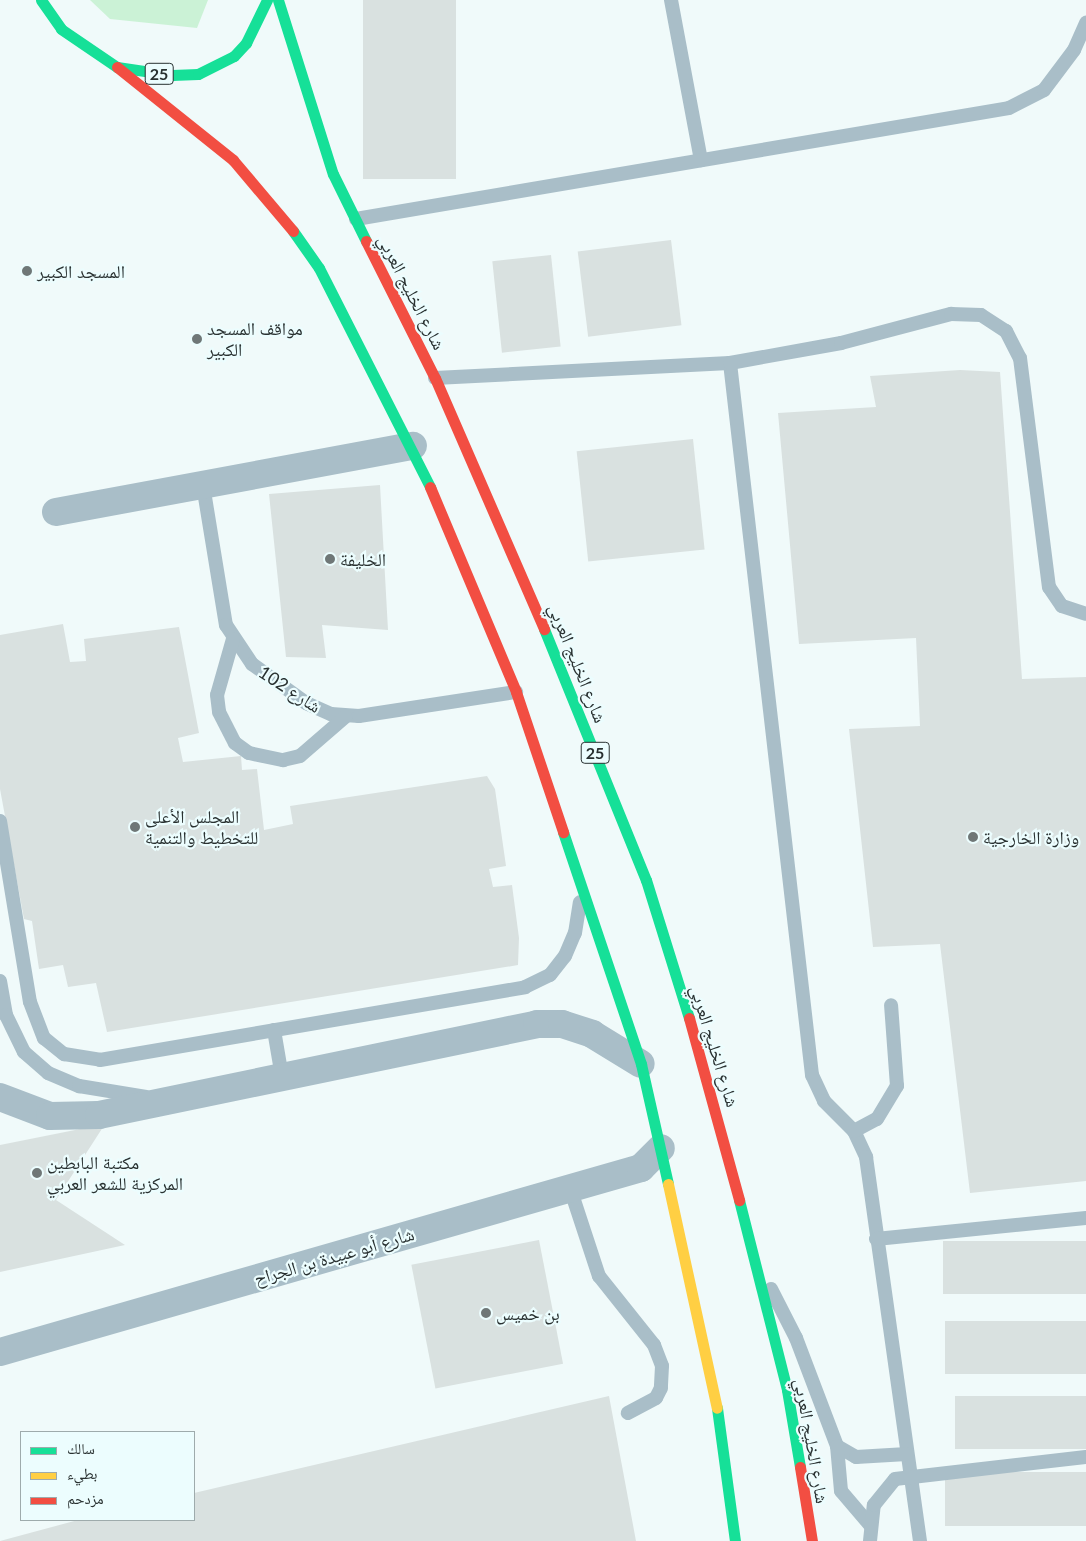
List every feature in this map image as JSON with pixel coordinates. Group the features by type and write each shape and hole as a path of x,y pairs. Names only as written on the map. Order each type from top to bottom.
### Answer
{"main road":[{"path":"30,0 61,29"},
{"name":"25","path":"41,0 61,29 117,67 226,154 276,206 319,268 412,446 516,692 641,1064 661,1148 714,1397 736,1541"},
{"name":"25","path":"117,67 172,75 213,68 246,43 267,0"},
{"name":"شارع الخليج العربي","path":"278,0 333,174 436,378 505,532 646,880 714,1099 756,1263 787,1390 812,1541"}],"street":[{"path":"56,512 412,446"},
{"path":"0,1097 50,1116 76,1117 282,1078 537,1024 562,1024 592,1034 641,1064"},
{"name":"شارع أبو عبيدة بن الجراح","path":"0,1352 641,1168 661,1148"}],"lane":[{"path":"671,0 701,160"},
{"path":"356,219 1009,108 1044,90 1074,50 1086,23"},
{"path":"436,378 730,363 842,343 952,314 966,312 995,322 1015,344 1020,358 1049,587 1062,606 1086,614"},
{"path":"730,363 812,1075 824,1100 854,1131 866,1156 876,1239 920,1541"},
{"name":"شارع 102","path":"203,485 222,610 232,639 252,664 306,703 345,717 516,692"},
{"path":"232,639 217,695 218,712 230,736 249,753 283,760 300,756 345,717"},
{"path":"0,821 30,1002 44,1038 64,1054 100,1060 525,987 550,975 565,956 580,904 578,873"},
{"path":"0,981 6,1015 24,1052 48,1073 80,1086 172,1100"},
{"path":"854,1131 882,1115 897,1086 892,1005"},
{"path":"274,1030 282,1078"},
{"path":"570,1188 599,1276 654,1345 662,1366 661,1388 656,1398 628,1412"},
{"path":"876,1239 1086,1218"},
{"path":"756,1263 796,1338 837,1446 841,1491 870,1524"},
{"path":"837,1446 856,1457 907,1454"},
{"path":"870,1541 870,1524 884,1488 910,1476 1086,1456"}],"green space":[{"path":"90,0 208,0 197,28 110,19"}],"building":[{"path":"363,0 456,0 456,179 363,179"},
{"path":"671,240 681,325 588,337 578,251"},
{"path":"551,255 561,346 502,353 492,261"},
{"name":"وزارة الخارجية","path":"960,370 1000,372 1022,679 1086,677 1086,1181 970,1193 940,944 873,947 849,729 920,726 916,638 799,644 778,413 876,407 870,376"},
{"path":"693,439 705,549 588,562 577,451"},
{"name":"الخليفة","path":"380,485 388,630 322,625 326,658 286,657 269,494"},
{"name":"المجلس الأعلى للتخطيط والتنمية","path":"63,624 70,662 86,661 84,639 179,627 199,733 178,738 183,762 241,756 242,770 257,769 264,830 293,824 290,806 487,776 495,789 506,866 489,869 493,887 512,885 519,938 518,965 107,1032 96,983 68,987 63,965 39,969 32,921 24,919 0,789 0,635"},
{"name":"مكتبة البابطين المركزية للشعر العربي","path":"105,1124 56,1200 125,1245 0,1272 0,1145"},
{"name":"بن خميس","path":"539,1240 563,1364 435,1388 411,1265"},
{"path":"943,1241 1086,1241 1086,1294 943,1294"},
{"path":"945,1321 1086,1321 1086,1374 945,1374"},
{"path":"609,1396 636,1541 0,1541 74,1521 195,1521 195,1493"},
{"path":"955,1396 1086,1396 1086,1449 955,1449"},
{"path":"945,1472 1086,1472 1086,1526 945,1526"}],"traffic: fast":[{"path":"41,0 61,29 117,67 172,75 198,74 234,56 246,43 267,0"},
{"path":"278,0 333,174 366,241"},
{"path":"293,231 319,268 430,487"},
{"path":"544,629 646,880 689,1018"},
{"path":"563,832 641,1064 668,1184"},
{"path":"739,1200 787,1390 800,1467"},
{"path":"717,1408 735,1541"}],"traffic: slow":[{"path":"668,1184 717,1408"}],"traffic: jam":[{"path":"117,67 233,160 293,231"},
{"path":"366,241 435,378 544,629"},
{"path":"430,487 516,692 563,832"},
{"path":"689,1018 739,1200"},
{"path":"800,1467 812,1541"}],"place":[{"name":"المسجد الكبير","path":"27,271"},
{"name":"مواقف المسجد الكبير","path":"197,339"},
{"name":"الخليفة","path":"330,559"},
{"name":"المجلس الأعلى للتخطيط والتنمية","path":"135,827"},
{"name":"وزارة الخارجية","path":"973,837"},
{"name":"مكتبة البابطين المركزية للشعر العربي","path":"37,1173"},
{"name":"بن خميس","path":"486,1313"}]}
